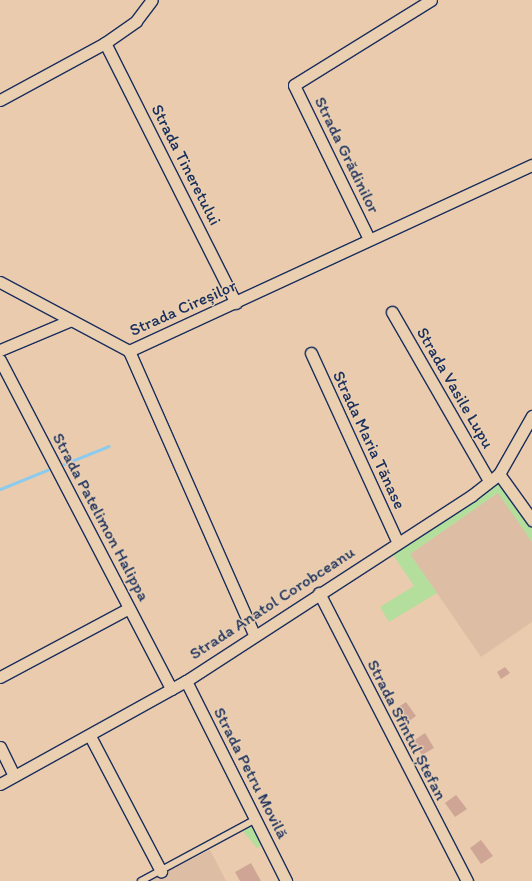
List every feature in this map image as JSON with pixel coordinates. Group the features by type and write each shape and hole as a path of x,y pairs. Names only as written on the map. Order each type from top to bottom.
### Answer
{"street":[{"path":"0,100 105,43 136,21 152,0"},
{"name":"Strada Grădinilor","path":"369,239 294,85 431,0"},
{"name":"Strada Tineretului","path":"105,43 236,303"},
{"name":"Strada Cireșilor","path":"254,635 129,351 236,303 369,239 532,165"},
{"path":"0,282 69,321 129,351"},
{"name":"Strada Vasile Lupu","path":"392,312 489,482"},
{"path":"0,350 69,321"},
{"name":"Strada Maria Tănase","path":"310,353 397,541"},
{"name":"Strada Patelimon Halippa","path":"0,360 171,689"},
{"name":"Strada Anatol Corobceanu","path":"0,784 90,736 186,681 489,482 499,474 532,416"},
{"path":"499,474 532,520"},
{"name":"Strada Sfîntul Ștefan","path":"318,593 467,881"},
{"path":"0,677 129,608"},
{"name":"Strada Petru Movilă","path":"186,681 286,881"},
{"path":"90,736 161,871"},
{"path":"0,747 14,776"}],"lane":[{"path":"141,881 256,819"}],"shaded area":[{"path":"499,492 532,542 532,622 481,657 410,554"},
{"path":"210,850 226,881 149,881"}],"green space":[{"path":"498,480 532,529 532,542 498,493 410,554 437,593 389,622 380,607 414,586 391,552"},
{"path":"252,826 261,846 257,848 242,830"}],"building":[{"path":"505,667 510,673 501,679 497,672"},
{"path":"406,702 416,716 405,724 394,710"},
{"path":"425,733 434,748 422,755 413,741"},
{"path":"456,795 467,809 455,817 445,803"},
{"path":"481,840 493,856 481,864 470,848"},
{"path":"251,863 261,881 240,881 235,872"}],"waterway":[{"path":"64,464 109,446"},
{"path":"0,489 47,470"}]}
